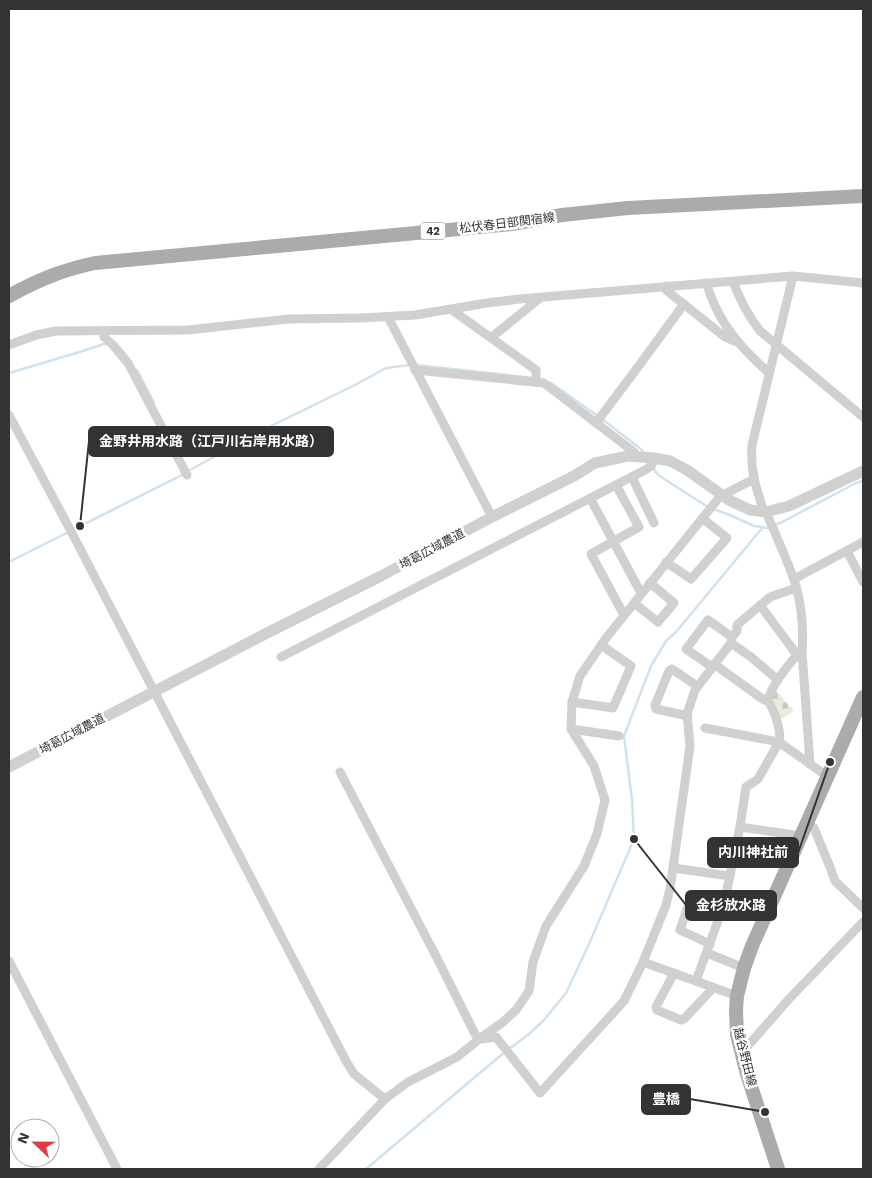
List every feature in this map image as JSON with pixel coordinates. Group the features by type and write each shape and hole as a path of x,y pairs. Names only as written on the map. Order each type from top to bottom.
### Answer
{"main road":[{"name":"松伏春日部関宿線","path":"9,296 51,275 95,263 512,224 562,215 628,208 863,196"},
{"name":"越谷野田線","path":"778,1169 737,1035 737,996 752,946 863,697"}],"street":[{"path":"793,276 752,445 751,461 757,491 795,584 802,616 803,640 800,653 810,764"},
{"path":"9,345 36,335 56,331 188,330 289,318 415,315 487,303 793,276 863,283"},
{"path":"733,282 740,301 760,330 863,417"},
{"path":"708,283 708,289 719,314 737,342 769,373"},
{"path":"666,286 666,290 726,337 737,342"},
{"path":"492,337 541,298"},
{"path":"701,317 714,303"},
{"path":"598,419 684,304"},
{"path":"452,310 536,370 536,379"},
{"path":"388,317 492,517"},
{"path":"104,331 104,336 128,363 186,472"},
{"path":"415,370 536,379 598,419 634,452 635,456"},
{"path":"9,415 346,1060 354,1074 385,1099"},
{"name":"埼葛広域農道","path":"9,767 269,632 382,576 492,517 574,476 595,463 628,456 635,456 651,464 670,461 687,470 729,500 768,518"},
{"path":"281,657 632,477 651,464"},
{"path":"768,518 788,506 863,471"},
{"path":"632,477 654,523"},
{"path":"319,1169 385,1099 408,1082 457,1057 503,1022 516,1010 529,991 533,962 546,926 584,866 598,834 605,800 594,766 571,729 572,702 580,676 641,593 722,494 754,478"},
{"path":"616,485 639,527 591,554 624,615"},
{"path":"590,498 641,593"},
{"path":"666,562 691,579 727,538 702,518"},
{"path":"478,1040 496,1037 540,1093 624,1001 643,962 670,889 690,746 688,716 697,686 737,631 737,625 760,605 770,597 795,584 863,542"},
{"path":"847,551 863,582"},
{"path":"634,603 658,622 674,603 650,583"},
{"path":"760,605 800,653"},
{"path":"768,701 686,649 708,620 778,680"},
{"path":"572,702 613,708 632,666 601,646"},
{"path":"696,981 722,914 740,827 746,787 758,779 781,736 768,697 778,680 800,653"},
{"path":"688,716 656,708 655,706 669,671 672,669 697,686"},
{"path":"705,728 779,742 827,776"},
{"path":"571,729 619,736"},
{"path":"340,772 478,1040"},
{"path":"740,827 804,830 814,828 835,881 863,908"},
{"path":"673,868 730,876"},
{"path":"710,944 680,930 688,906 722,914"},
{"path":"741,1050 746,1048 789,999 863,922"},
{"path":"707,953 744,968"},
{"path":"9,961 117,1169"},
{"path":"643,962 737,996"},
{"path":"674,974 656,1007 657,1010 681,1020 713,988"}],"green space":[{"path":"775,689 794,711 780,720 772,701"}],"waterway":[{"path":"9,373 107,343"},
{"path":"188,471 271,426 386,368 410,365"},
{"path":"415,365 534,378"},
{"path":"137,370 154,403"},
{"path":"551,383 598,416"},
{"path":"602,419 642,450 644,454"},
{"path":"652,467 658,475 708,507"},
{"path":"9,562 184,474"},
{"path":"713,509 754,526 767,528 863,481"},
{"path":"366,1169 500,1056 529,1034 544,1020 566,993 634,839 632,800 624,736 651,666 666,641 676,632 763,527"}],"place":[{"name":"金野井用水路（江戸川右岸用水路）","path":"80,526"},
{"name":"内川神社前","path":"830,762"},
{"name":"金杉放水路","path":"634,839"},
{"name":"豊橋","path":"765,1112"}]}
